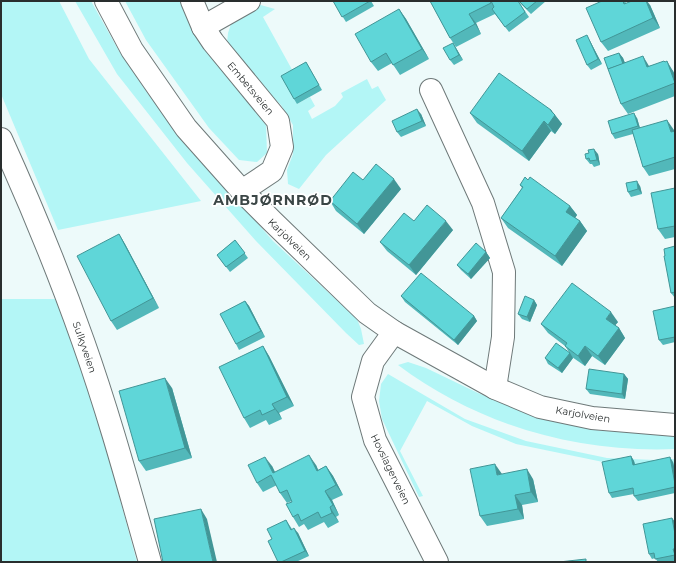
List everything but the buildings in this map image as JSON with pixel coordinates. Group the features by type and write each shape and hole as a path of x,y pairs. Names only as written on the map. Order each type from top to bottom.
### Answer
{"street":[{"name":"Karjolveien","path":"106,1 132,50 186,128 242,191 367,314 394,332 495,388 540,407 592,418 675,424"},
{"name":"Embetsveien","path":"192,1 213,42 278,121 282,147 272,171 242,191"},
{"path":"204,27 249,1"},
{"path":"431,90 483,203 504,272 503,336 495,388"},
{"name":"Sulkyveien","path":"1,139 54,265 83,341 117,446 150,562"},
{"name":"Hovslagerveien","path":"394,332 373,361 363,397 375,440 437,562"}],"shaded area":[{"path":"1,1 59,1 89,59 201,201 58,230 1,94"},
{"path":"75,1 91,1 119,51 148,94 209,168 273,241 357,319 364,344 359,345 346,333 256,241 187,163 117,74"},
{"path":"125,1 182,1 197,32 266,125 267,153 257,162 239,160 209,128 146,40"},
{"path":"257,4 275,9 263,17 295,75 297,104 310,97 315,106 308,111 312,119 335,106 343,97 341,93 367,79 372,89 378,86 386,100 326,155 299,189 288,184 287,170 293,154 293,125 281,105 245,71 227,44 231,24"},
{"path":"1,299 55,299 81,356 137,562 1,562"},
{"path":"408,362 426,368 478,393 536,417 602,431 675,432 675,449 638,449 601,446 565,440 529,431 495,419 461,404 429,386 398,365"},
{"path":"388,374 465,419 526,441 607,458 655,460 675,459 675,466 603,467 603,462 516,444 472,426 427,401 400,451 423,496 419,497 382,419 379,401 381,384"}],"district":[{"name":"AMBJØRNRØD","path":"273,200"}]}
